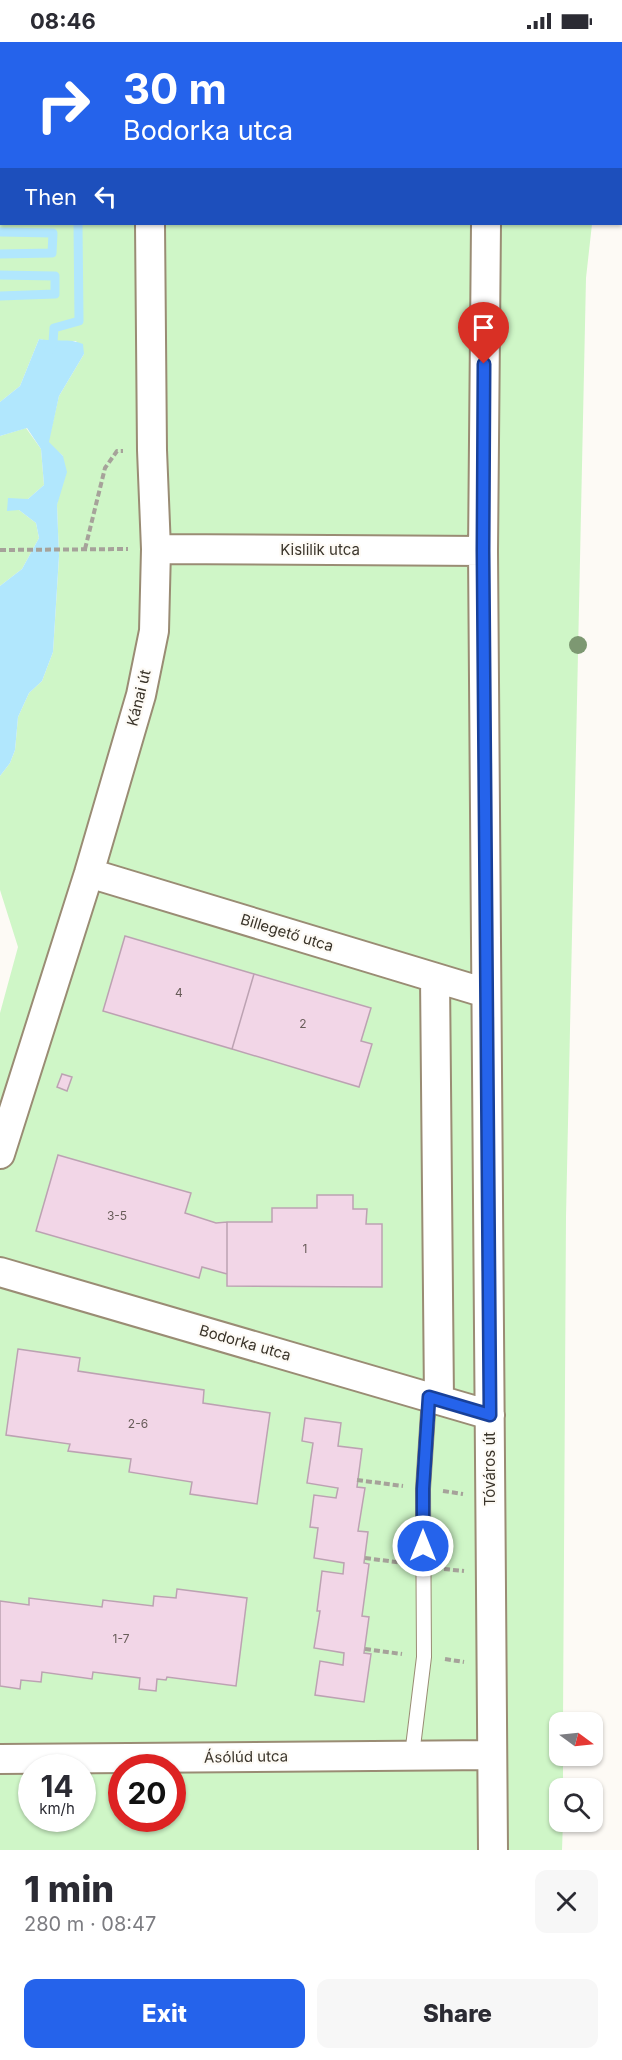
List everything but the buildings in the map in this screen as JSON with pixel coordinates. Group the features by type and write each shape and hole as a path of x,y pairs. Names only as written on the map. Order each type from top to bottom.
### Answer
{"street":[{"name":"Kánai út","path":"0,1154 89,873 141,695 154,631 156,549 152,450 150,225"},
{"name":"Tóváros út","path":"486,225 483,551 493,1850"},
{"name":"Kislilik utca","path":"156,549 483,551"},
{"name":"Billegető utca","path":"89,873 486,993"},
{"path":"434,1399 435,978"},
{"name":"Bodorka utca","path":"0,1272 490,1415"},
{"name":"Ásólúd utca","path":"0,1759 492,1755"}],"lane":[{"path":"412,1755 424,1656 423,1489 434,1399"}],"path":[{"path":"85,549 105,468 117,451"},
{"path":"0,550 118,549"}],"green space":[{"path":"0,225 592,225 586,278 566,1217 563,1712 549,1712 549,1766 563,1766 563,1778 549,1778 549,1832 563,1832 562,1850 0,1850 0,1013 18,947 0,890 0,776 10,763 15,750 18,717 29,693 42,681 53,652 59,557 57,505 63,456 48,443 59,396 84,354 76,341 53,342 39,339 20,386 0,402"},
{"path":"26,428 41,449 44,485 19,510 36,523 39,538 22,569 0,586 0,436"}],"water":[{"path":"39,339 78,342 83,344 84,354 59,396 49,442 63,456 67,472 57,505 59,556 53,652 42,681 29,693 18,717 15,750 10,763 0,776 0,586 22,569 39,538 36,523 19,510 7,511 8,498 28,499 44,485 41,449 27,428 0,436 0,402 20,386"}],"waterway":[{"path":"49,351 53,342 54,328 79,321 78,225"},
{"path":"0,232 53,233 52,253 0,254"},
{"path":"0,275 55,276 55,294 0,296"}],"route":[{"path":"423,1546 423,1489 429,1397 490,1415 483,551 484,364"}]}
